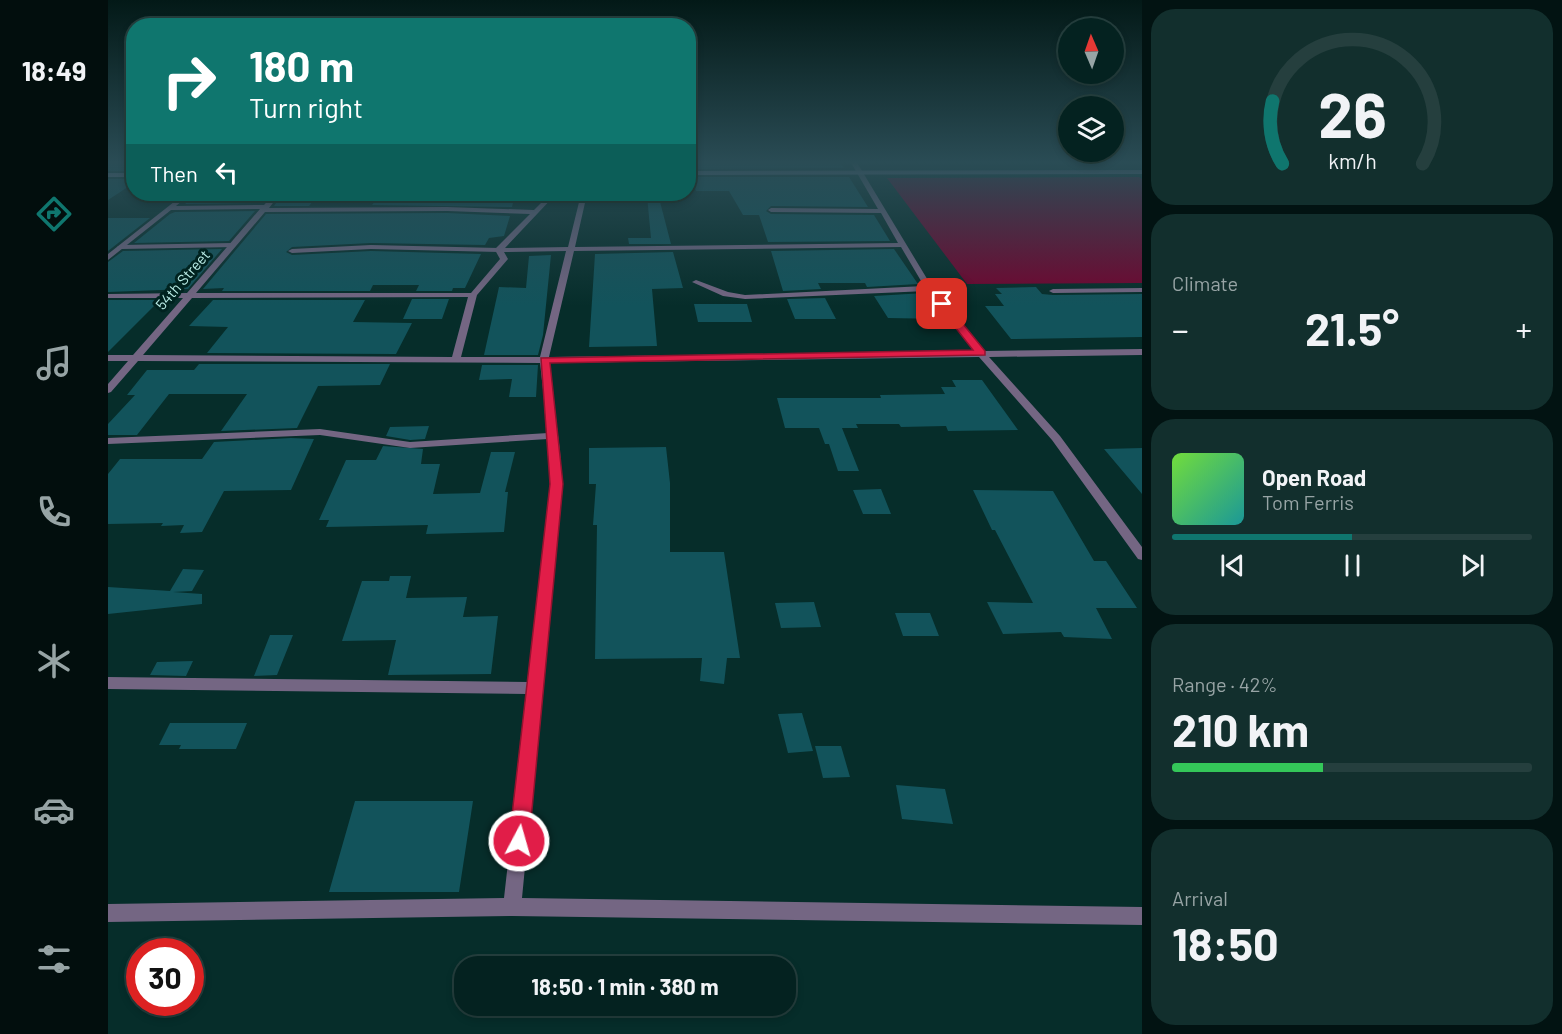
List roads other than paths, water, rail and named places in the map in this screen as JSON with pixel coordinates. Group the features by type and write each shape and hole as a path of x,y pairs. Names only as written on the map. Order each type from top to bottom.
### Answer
{"street":[{"path":"108,258 167,209"},
{"name":"54th Street","path":"108,390 264,209"},
{"path":"455,209 536,212"},
{"path":"499,250 539,209"},
{"path":"512,907 556,484 544,360 580,209"},
{"path":"771,210 882,211 929,288 981,353 1056,438 1142,556"},
{"path":"108,248 232,245"},
{"path":"292,251 371,248 499,250 902,245"},
{"path":"456,360 473,295 504,259 499,250"},
{"path":"696,282 726,294 745,297 929,288"},
{"path":"1053,291 1142,290"},
{"path":"108,296 473,295"},
{"path":"108,358 544,360 1142,352"},
{"path":"108,441 320,432 410,445 553,436"},
{"path":"108,683 535,688"},
{"path":"108,913 512,907 1142,916"}]}
